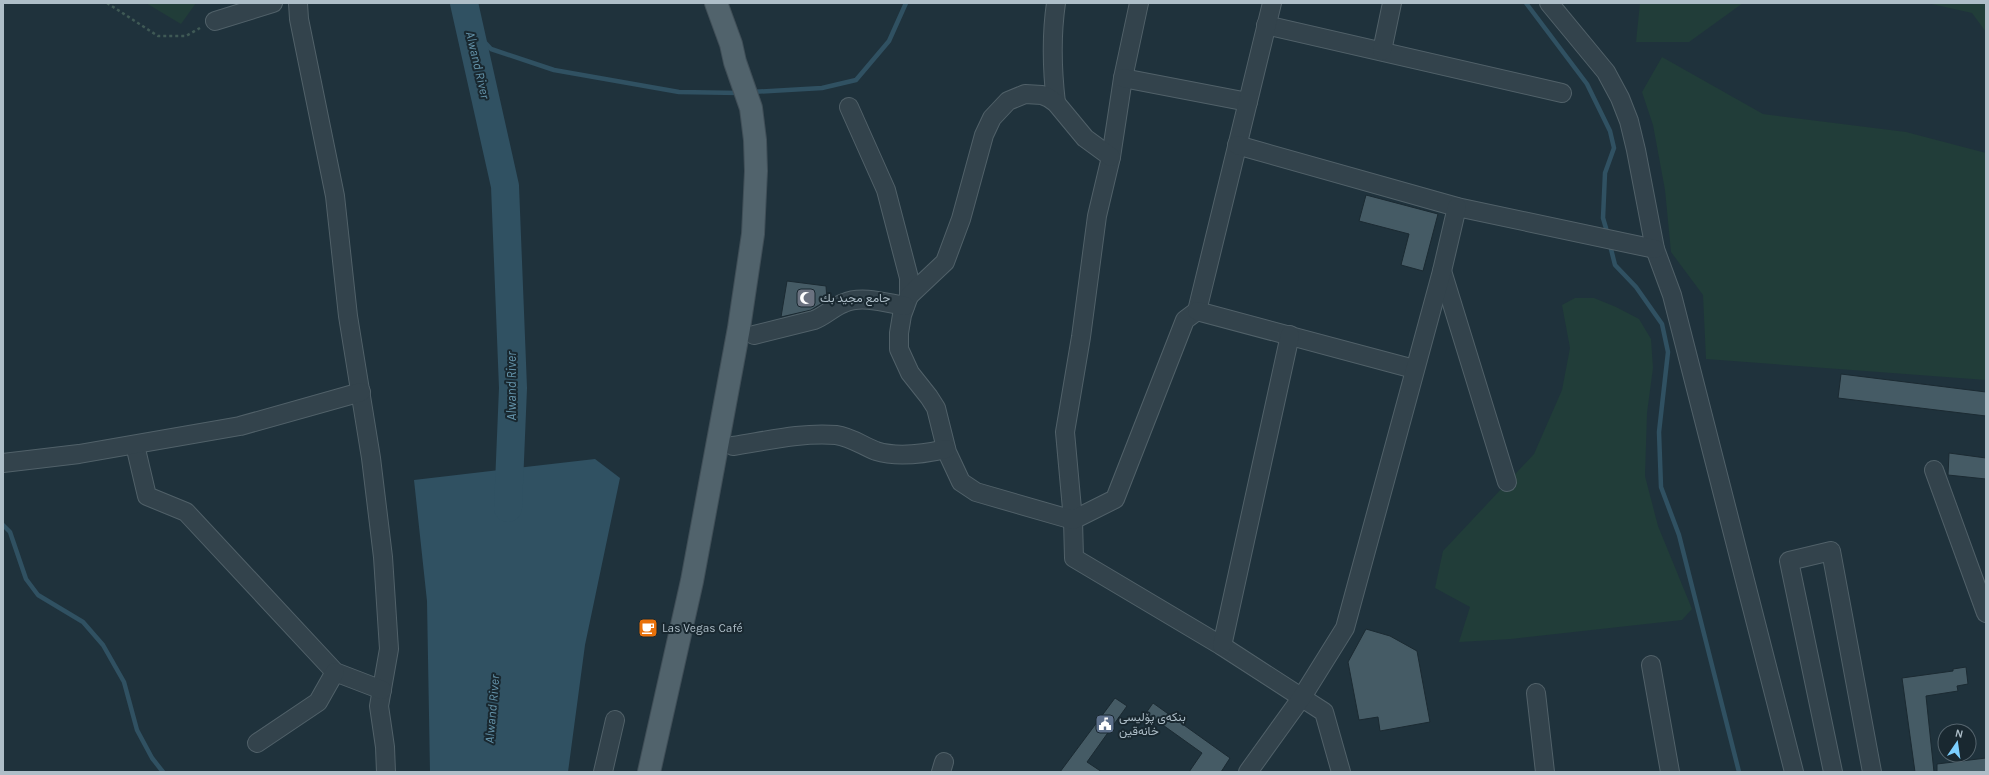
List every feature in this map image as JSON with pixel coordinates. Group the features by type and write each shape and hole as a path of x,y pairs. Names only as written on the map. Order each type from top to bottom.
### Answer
{"main road":[{"path":"649,772 692,581 748,274 756,203 755,140 759,117 760,96 747,78 743,59 731,44 716,3"},
{"path":"665,772 706,585 754,335 764,268 770,203 769,139 759,117"}],"street":[{"path":"215,21 273,3"},
{"path":"277,3 298,6 335,196 348,316 371,458 382,557 389,649 379,706 385,747 386,772"},
{"path":"1056,3 1052,40 1052,68 1056,103"},
{"path":"1139,3 1123,78 1111,157 1097,216 1081,337 1065,432 1073,520 1074,558 1222,646 1324,712 1341,772"},
{"path":"849,107 886,190 909,278 907,301 899,333 899,349 910,373 930,397 936,408 946,449 962,482 968,488 976,492 1073,520 1115,500 1185,320 1197,312 1272,3"},
{"path":"1382,51 1392,3"},
{"path":"1549,3 1606,72 1620,98 1629,121 1655,249 1672,295 1794,772"},
{"path":"1266,25 1562,93"},
{"path":"1123,78 1248,102"},
{"path":"754,335 823,317 844,302 907,301 945,262 961,220 984,135 992,118 1008,101 1025,94 1042,95 1056,103 1085,138 1111,157"},
{"path":"1238,145 1457,207 1655,249"},
{"path":"1248,772 1302,697 1345,628 1414,369 1442,271 1457,207"},
{"path":"1442,271 1507,482"},
{"path":"1197,312 1290,335 1414,369"},
{"path":"1222,646 1290,335"},
{"path":"3,463 135,445 240,426 361,392"},
{"path":"732,446 791,436 827,435 846,437 870,449 884,453 922,454 946,449"},
{"path":"135,445 147,496 186,512 335,672 382,690"},
{"path":"1934,470 1979,574 1986,613"},
{"path":"1833,772 1789,561 1831,551 1872,772"},
{"path":"1651,665 1670,772"},
{"path":"257,743 318,702 335,672"},
{"path":"1536,693 1545,772"},
{"path":"603,772 615,720"}],"path":[{"path":"107,3 158,36 186,36 215,21"}],"green space":[{"path":"146,3 196,3 181,24"},
{"path":"1640,3 1743,3 1689,42 1636,42"},
{"path":"1927,3 1986,3 1986,32 1972,13"},
{"path":"1662,57 1763,114 1906,132 1986,153 1986,380 1706,359 1703,295 1671,252 1665,190 1653,125 1642,92"},
{"path":"1575,298 1594,298 1639,319 1651,339 1653,368 1647,413 1645,476 1658,526 1692,609 1682,620 1511,639 1459,642 1470,607 1435,588 1443,551 1534,454 1562,390 1570,348 1562,305"}],"water":[{"path":"595,459 620,478 585,645 568,772 430,772 427,601 414,480"}],"building":[{"path":"1366,195 1438,214 1423,271 1401,265 1409,234 1359,221"},
{"name":"جامع مجيد بك","path":"787,281 826,286 827,300 811,310 781,317"},
{"path":"1841,374 1986,392 1986,416 1838,398"},
{"path":"1949,453 1986,458 1986,479 1948,475"},
{"path":"1366,629 1390,636 1417,651 1430,722 1380,731 1378,717 1359,720 1348,662"},
{"path":"1966,667 1968,684 1957,686 1958,691 1926,696 1934,772 1915,772 1902,678 1953,671 1953,669"},
{"name":"بنکەی پۆلیسی خانەقین","path":"1115,698 1127,706 1087,762 1102,772 1060,772"},
{"path":"1153,703 1230,758 1221,772 1189,772 1202,753 1146,713"},
{"path":"1986,758 1986,772 1937,772 1937,764 1977,763 1977,759"}],"waterway":[{"name":"Alwand River","path":"464,3 505,186 513,388 508,508"},
{"path":"751,92 822,88 856,80 889,41 906,3"},
{"path":"1526,3 1587,84 1610,131 1614,148 1605,173 1603,218 1608,235"},
{"path":"469,25 491,49 554,70 679,92 740,93"},
{"path":"1610,245 1615,265 1636,287 1662,324 1668,352 1659,432 1661,487 1679,535 1739,772"},
{"path":"3,525 10,532 26,579 38,595 83,622 103,645 124,682 137,730 152,758 163,772"}],"place":[{"name":"جامع مجيد بك","path":"806,298"},
{"name":"Las Vegas Café","path":"648,628"},
{"name":"بنکەی پۆلیسی خانەقین","path":"1105,724"}]}
